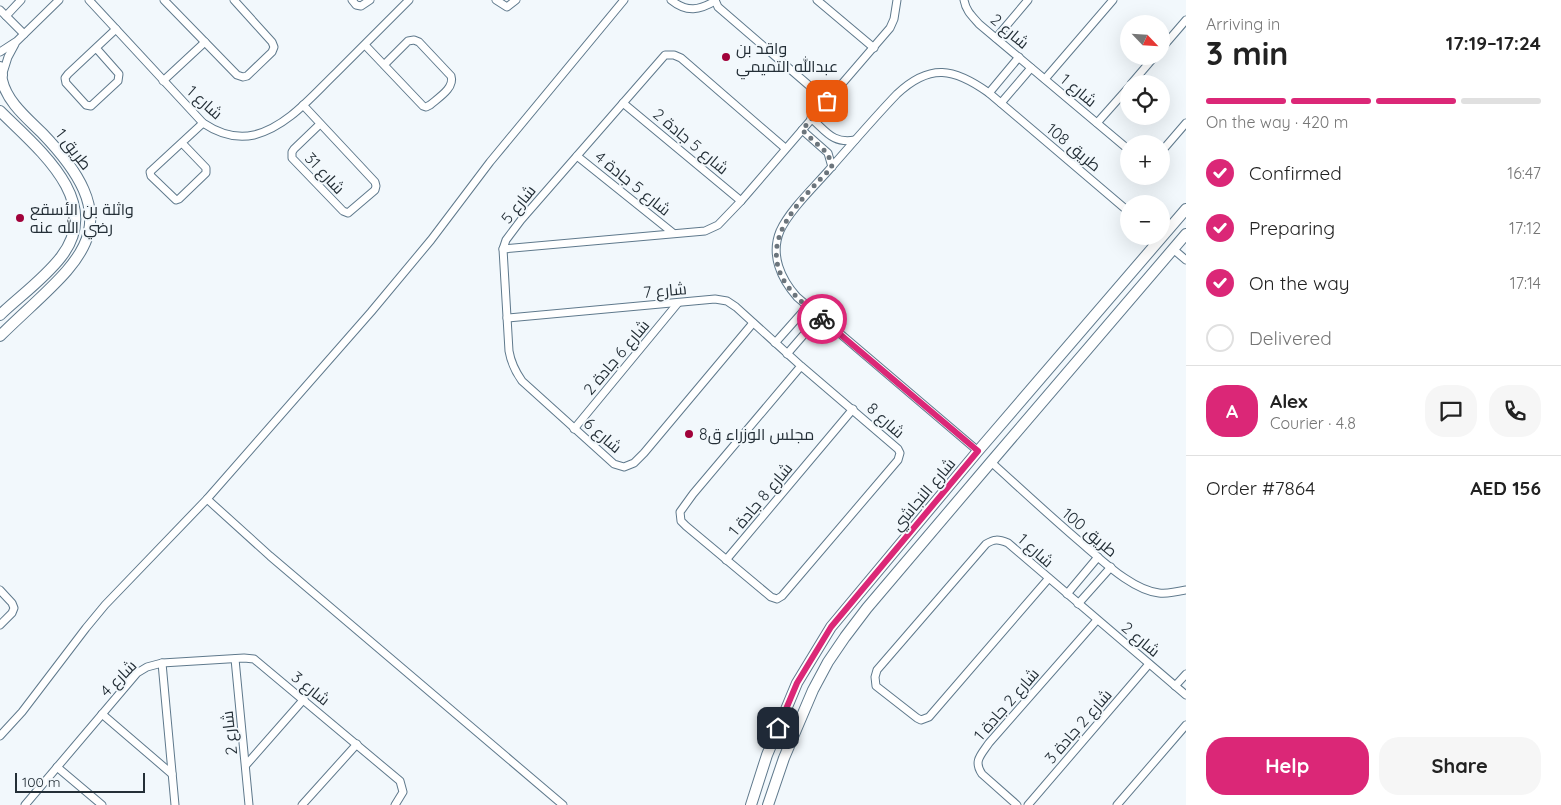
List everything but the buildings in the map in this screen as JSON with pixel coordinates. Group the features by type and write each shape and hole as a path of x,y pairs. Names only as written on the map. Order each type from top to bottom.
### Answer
{"main road":[{"name":"طريق 1","path":"0,336 71,267 85,244 90,225 86,195 82,183 62,153 7,96 1,77"},
{"name":"طريق 1","path":"0,111 52,164 63,179 72,198 76,221 75,233 70,245 61,258 0,315"},
{"name":"شارع النجاشي","path":"1170,226 1186,209"},
{"name":"شارع النجاشي","path":"768,805 784,758 804,710 828,662 895,576 1186,234"},
{"name":"شارع النجاشي","path":"751,805 767,755 797,683 831,627 1152,245"},
{"path":"898,547 900,556 912,556"},
{"path":"883,565 890,566 895,576"}],"street":[{"path":"6,16 21,0"},
{"path":"0,52 17,41 60,0"},
{"name":"شارع 1","path":"89,0 203,123 221,133 238,136 253,135 280,124 303,105 365,45 408,0"},
{"path":"164,0 238,75 243,77 247,76 272,52 274,47 272,42 234,0"},
{"path":"352,0 356,5 361,6 370,0"},
{"path":"496,0 507,8 516,0"},
{"path":"0,736 28,705 105,605 207,499 371,312 431,240 490,162 624,0"},
{"path":"671,0 684,8 694,9 702,8 715,0 718,7 827,101 890,28 894,19 896,0"},
{"path":"817,0 874,48"},
{"name":"شارع 2","path":"964,0 970,14 1045,79"},
{"path":"996,38 1028,0"},
{"name":"شارع 1","path":"1113,0 1045,79 1120,142"},
{"path":"0,10 24,34"},
{"path":"1170,39 1186,20"},
{"path":"96,48 119,74 120,78 91,106 86,105 66,83 66,78 68,74 116,29"},
{"path":"365,45 421,105 430,106 452,86 451,76 419,42 414,40 408,41 384,64"},
{"path":"1,77 8,57 17,41"},
{"path":"163,80 205,42"},
{"name":"شارع 5","path":"785,148 681,58 674,55 665,55 517,226 506,240 503,249 705,231 718,225 741,201 827,101"},
{"path":"989,93 1018,57"},
{"path":"1139,75 1147,65"},
{"path":"1001,104 1031,68"},
{"name":"طريق 108","path":"978,451 807,307 787,286 781,275 776,247 780,231 803,199 897,94 909,83 921,76 936,73 950,73 963,76 989,93 1120,204"},
{"path":"1097,123 1120,97"},
{"name":"شارع 5 جادة 2","path":"624,103 741,201"},
{"name":"شارع 31","path":"303,105 375,182 375,190 348,213 343,211 292,158 294,149 320,124"},
{"path":"811,118 838,140 843,142 855,140"},
{"path":"182,143 206,168 206,173 176,200 151,176 150,172 203,123"},
{"path":"1170,142 1186,123"},
{"path":"802,130 828,154 832,167"},
{"name":"شارع 5 جادة 4","path":"577,156 673,233"},
{"name":"شارع 6","path":"503,249 510,361 514,370 522,380 574,429 614,464 624,467 634,463 644,453 753,323"},
{"path":"1173,249 1186,260"},
{"name":"شارع 7","path":"507,318 678,304 715,299 726,301 736,307 801,366"},
{"name":"شارع 6 جادة 2","path":"574,429 678,304"},
{"path":"775,343 807,307"},
{"path":"787,354 819,317"},
{"name":"شارع 8","path":"801,366 853,409 898,448 900,453 898,460 782,596 777,599 771,597 681,521 680,512 693,494 801,366"},
{"name":"شارع 8 جادة 1","path":"726,560 853,409"},
{"name":"طريق 100","path":"991,462 1098,557 1130,581 1159,593 1173,593 1186,590"},
{"path":"207,499 270,556 563,805"},
{"name":"شارع 1","path":"994,539 1008,543 1049,578 929,717 921,720 917,718 876,686 875,677 877,670 986,544 994,539"},
{"path":"1067,594 1098,557"},
{"path":"1078,604 1111,567"},
{"name":"شارع 2","path":"1049,578 1186,695"},
{"path":"0,590 14,608 12,613 0,625"},
{"name":"شارع 2 جادة 1","path":"1017,805 982,774 978,768 978,759 989,743 1097,620"},
{"name":"شارع 2","path":"235,659 249,805"},
{"name":"شارع 3","path":"162,663 254,659 400,781 403,792 395,805"},
{"name":"شارع 4","path":"25,805 137,673 147,667 162,663 175,805"},
{"name":"شارع 2 جادة 3","path":"1028,805 1149,664"},
{"path":"1175,686 1186,674"},
{"path":"246,765 304,699"},
{"path":"102,714 172,774"},
{"path":"1117,805 1186,725"},
{"path":"302,805 357,744"},
{"path":"57,767 102,805"}],"way so far":[{"path":"822,319 807,307 787,286 781,275 776,247 780,231 803,199 832,167 828,154 824,149 802,130 827,101"}],"place":[{"name":"واقد بن عبدالله التميمي","path":"726,57"},
{"name":"واثلة بن الأسقع رضي الله عنه","path":"20,218"},
{"name":"مجلس الوزراء ق8","path":"689,434"}],"route":[{"path":"778,728 797,683 831,627 978,451 822,319"}]}
